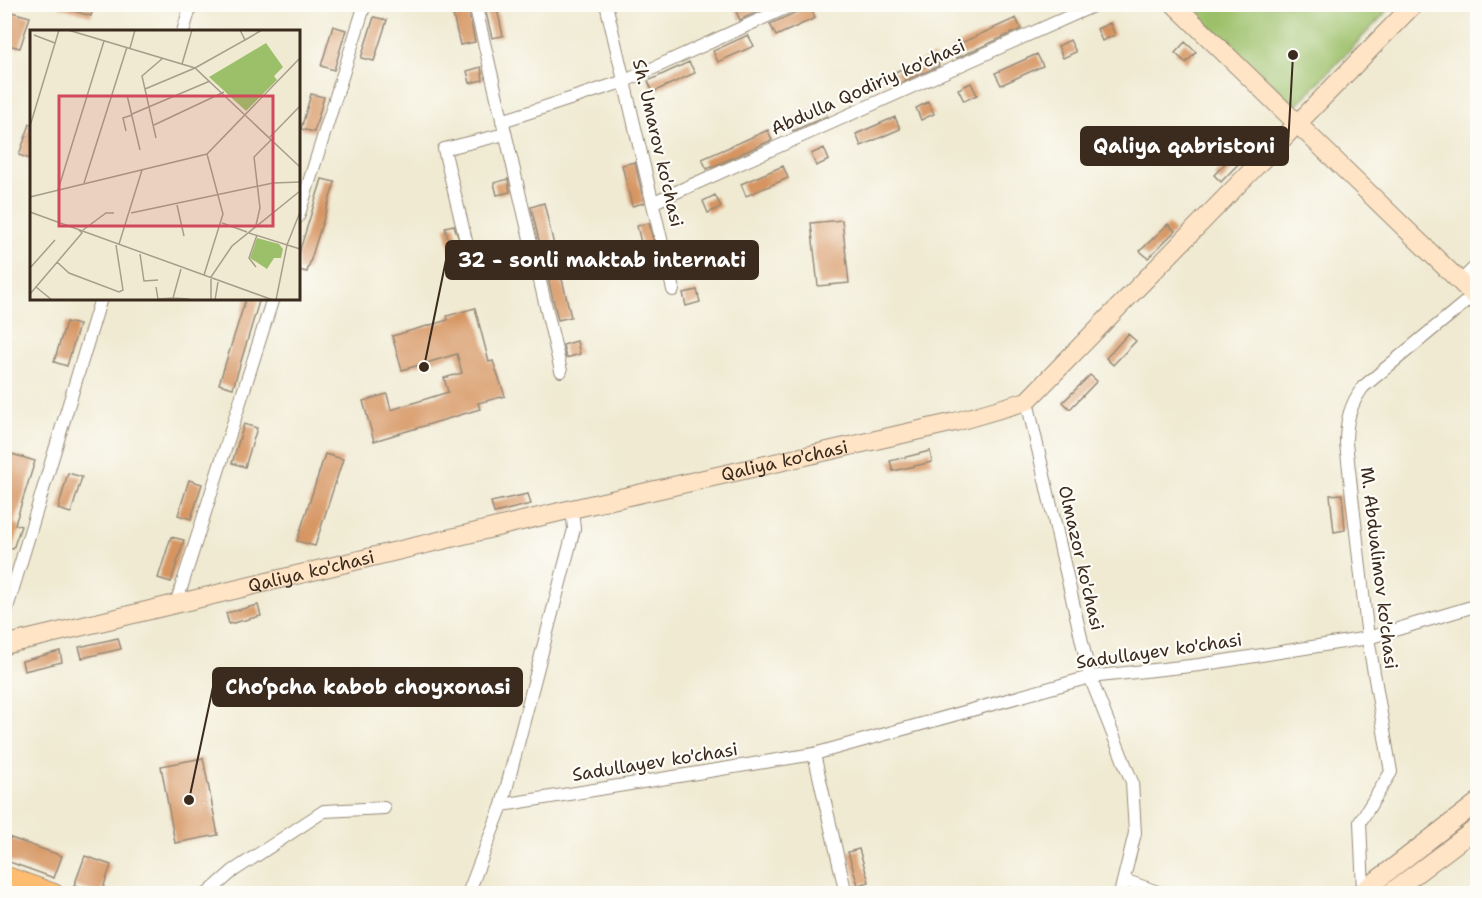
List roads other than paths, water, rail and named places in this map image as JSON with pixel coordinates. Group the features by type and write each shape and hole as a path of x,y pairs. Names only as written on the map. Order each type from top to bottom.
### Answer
{"main road":[{"path":"1174,4 1476,297"},
{"name":"Qaliya ko'chasi","path":"4,645 955,422 1027,401 1414,4"},
{"path":"1361,892 1478,802"},
{"path":"1447,826 1458,842"},
{"path":"1389,894 1478,827"},
{"path":"4,876 54,894"},
{"path":"4,888 19,894"}],"street":[{"path":"184,30 191,4"},
{"path":"300,211 365,4"},
{"path":"475,4 561,372"},
{"name":"Sh. Umarov ko'chasi","path":"606,4 674,290"},
{"path":"466,241 444,149 625,81 794,4"},
{"name":"Abdulla Qodiriy ko'chasi","path":"654,202 1097,4"},
{"path":"1460,282 1478,264"},
{"name":"M. Abdualimov ko'chasi","path":"1361,892 1360,822 1391,772 1368,638 1346,442 1346,424 1353,401 1377,374 1476,297"},
{"path":"4,618 100,300"},
{"path":"176,604 272,300"},
{"name":"Olmazor ko'chasi","path":"1027,401 1090,677 1126,767 1135,800 1136,832 1120,894"},
{"path":"468,894 502,805 574,529 572,510"},
{"name":"Sadullayev ko'chasi","path":"502,805 814,754 1090,677 1199,665 1368,638 1478,605"},
{"path":"814,754 846,894"},
{"path":"207,894 233,871 324,811 384,808"},
{"path":"1124,880 1163,894"}],"place":[{"name":"Qaliya qabristoni","path":"1293,55"},
{"name":"32 - sonli maktab internati","path":"424,367"},
{"name":"Cho‘pcha kabob choyxonasi","path":"189,800"}]}
